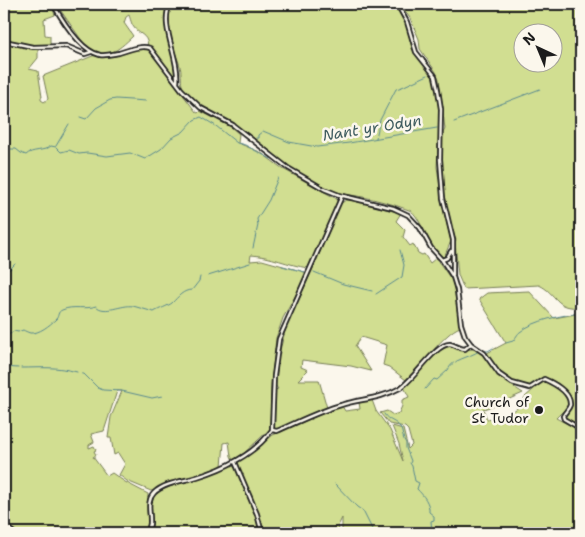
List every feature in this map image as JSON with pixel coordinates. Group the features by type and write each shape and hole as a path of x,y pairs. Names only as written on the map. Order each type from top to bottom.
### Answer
{"street":[{"path":"53,4 74,35 91,52 107,55 147,47 152,50 188,96 201,108 233,125 296,173 324,189 342,196 401,211 415,222 453,277"},
{"path":"170,4 167,10 171,42 178,73 177,83"},
{"path":"397,4 407,22 416,52 435,76 441,109 440,159 443,198 453,240 453,277 457,290 461,324 465,336 471,344 484,353 499,374 512,383 530,388 544,379 555,384 564,392 570,403 563,416 564,419 581,429"},
{"path":"4,41 33,48 66,46 85,54 91,52"},
{"path":"272,430 274,376 279,339 342,196"},
{"path":"442,260 447,258 452,249"},
{"path":"146,533 150,528 151,498 156,491 235,462 272,430 277,430 336,406 373,399 392,392 415,376 441,347 450,344 465,349 471,344"},
{"path":"235,462 254,506 262,533"},
{"path":"4,525 14,533"}],"green space":[{"path":"4,4 51,4 55,15 44,19 45,35 50,36 50,46 35,46 4,40"},
{"path":"56,4 168,4 166,17 176,78 148,46 144,36 135,29 129,15 124,23 133,36 116,50 105,54 92,50 85,45"},
{"path":"172,4 395,4 407,24 412,49 432,73 437,89 440,111 437,167 443,207 451,241 444,257 434,250 414,213 377,200 343,194 322,187 309,180 234,124 191,98 182,87 180,68 170,34 169,15"},
{"path":"399,4 581,4 581,307 566,306 539,285 464,289 458,275 456,240 452,231 443,184 441,151 445,129 439,79 420,49 419,39 410,18"},
{"path":"4,42 38,49 38,58 29,69 38,71 41,100 44,102 48,99 43,76 95,55 109,56 136,49 149,50 196,112 200,111 231,127 239,134 238,143 260,152 283,169 337,199 337,204 308,268 251,255 250,261 262,260 308,273 283,318 276,338 271,385 270,429 243,454 233,460 229,442 224,443 222,466 151,491 127,481 119,475 125,464 118,453 114,455 111,438 108,438 111,417 122,391 117,391 104,431 91,434 94,442 89,445 89,448 94,446 96,455 93,457 107,476 112,473 148,494 147,512 149,526 144,533 17,533 4,520"},
{"path":"346,200 367,203 401,213 396,221 405,230 403,237 410,246 413,244 418,253 424,254 430,263 436,258 453,282 460,327 440,343 409,380 383,365 387,345 361,337 355,346 371,371 351,366 302,360 301,367 308,370 298,380 319,380 327,408 276,429 274,427 275,390 278,389 275,385 277,362 286,327 340,204"},
{"path":"529,291 554,318 581,313 581,427 565,417 570,409 571,401 566,391 557,383 544,378 531,387 516,383 504,376 487,353 506,343 479,299 487,293"},
{"path":"451,346 460,350 475,349 483,353 493,370 503,380 523,393 483,409 487,419 506,416 526,402 524,398 544,380 553,384 563,393 569,405 556,418 581,431 581,533 342,533 342,518 338,526 340,533 263,533 255,506 237,463 239,461 273,435 335,408 342,406 345,411 360,409 359,402 372,400 376,411 390,430 403,461 392,426 403,429 408,449 412,445 408,430 405,427 389,424 380,413 387,411 393,415 399,413 402,400 409,397 404,387 438,352"},
{"path":"231,465 238,472 254,510 261,533 149,533 152,527 151,506 154,496 160,491"}],"waterway":[{"path":"376,138 380,120 396,89 428,75"},
{"name":"Nant yr Odyn","path":"454,122 540,89"},
{"path":"80,117 86,119 96,108 110,100 146,101"},
{"name":"Nant yr Odyn","path":"4,149 16,149 26,155 51,146 56,147 61,152 69,150 79,154 87,153 107,156 130,153 145,159 161,149 171,138 183,132 194,120 201,117 237,143 245,145 271,159"},
{"path":"56,146 69,124"},
{"name":"Nant yr Odyn","path":"256,138 263,131 289,142 317,147 437,128"},
{"path":"253,248 258,225 257,219 269,200 278,178"},
{"path":"376,294 402,277 404,265 400,250"},
{"path":"208,276 250,263"},
{"path":"4,271 10,269 15,264"},
{"path":"282,266 305,272"},
{"path":"314,272 343,284 372,291"},
{"path":"4,338 14,331 23,330 30,333 41,331 58,317 60,311 66,309 96,306 104,310 133,306 154,312 172,303 183,293 192,290 200,277"},
{"path":"506,343 513,341 519,333 533,324 581,313"},
{"path":"482,351 488,351 493,348"},
{"path":"425,389 434,379 437,380 448,370 453,363 479,351"},
{"path":"4,367 18,368"},
{"path":"21,368 55,368 77,372"},
{"path":"82,374 103,390 122,391 152,398 162,396"},
{"path":"384,414 401,429 415,481 419,483 417,489 427,502 429,512 434,516 434,520 431,521 432,533"},
{"path":"335,484 363,511 374,533"}],"place":[{"name":"Church of St Tudor","path":"539,410"}]}
